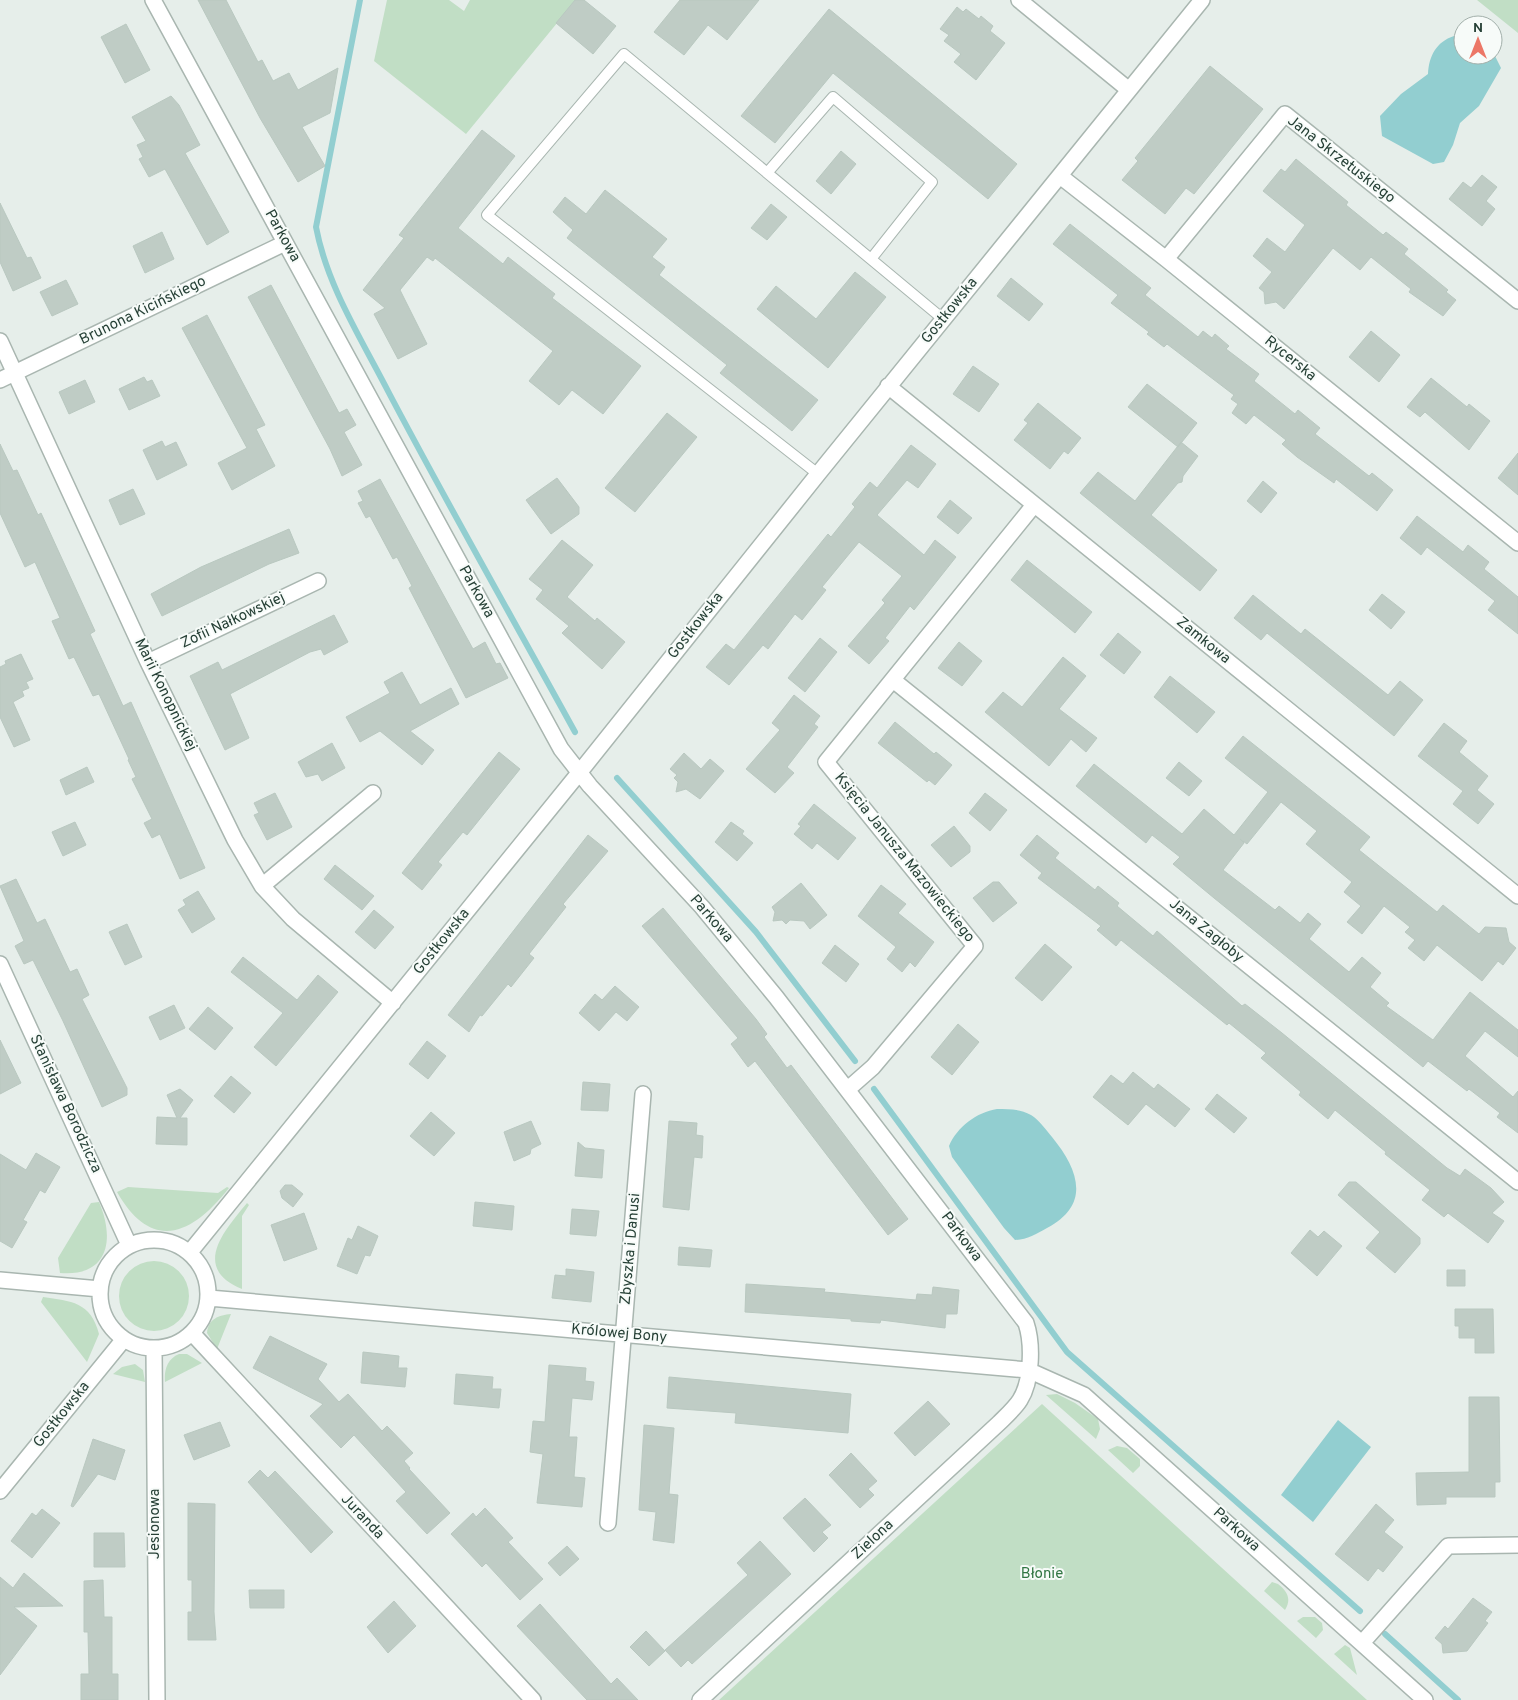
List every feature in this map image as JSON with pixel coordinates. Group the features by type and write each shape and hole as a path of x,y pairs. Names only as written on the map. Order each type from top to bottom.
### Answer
{"street":[{"name":"Parkowa","path":"153,0 561,749 580,773 702,907 776,997 1026,1324 1031,1338 1028,1370 1084,1395 1425,1700"},
{"path":"1019,0 1129,90"},
{"name":"Gostkowska","path":"190,1252 580,773 888,386 1202,0"},
{"name":"Jana Skrzetuskiego","path":"1166,259 1285,114 1518,301"},
{"name":"Rycerska","path":"1060,176 1166,259 1518,543"},
{"name":"Brunona Kicińskiego","path":"0,380 285,242"},
{"name":"Marii Konopnickiej","path":"0,341 148,662 235,840 262,886 293,919 393,1004"},
{"name":"Zamkowa","path":"888,386 1518,896"},
{"name":"Księcia Janusza Mazowieckiego","path":"848,1089 873,1067 976,946 826,762 1034,505"},
{"name":"Zofii Nałkowskiej","path":"148,662 318,581"},
{"name":"Jana Zagłoby","path":"893,680 1518,1182"},
{"path":"262,886 373,793"},
{"name":"Stanisława Borodzicza","path":"0,964 129,1245"},
{"name":"Zbyszka i Danusi","path":"608,1523 644,1094"},
{"path":"163,1240 182,1246 190,1252 197,1260 206,1278 209,1298 204,1317 192,1333 175,1345 154,1349 134,1344 110,1326 102,1312 100,1289 105,1270 119,1252 129,1245 140,1241 163,1240"},
{"path":"0,1280 100,1289"},
{"name":"Królowej Bony","path":"209,1298 1028,1370"},
{"name":"Juranda","path":"192,1333 533,1700"},
{"name":"Gostkowska","path":"0,1491 124,1338"},
{"name":"Jesionowa","path":"154,1349 157,1700"},
{"name":"Zielona","path":"700,1700 999,1423 1020,1400 1026,1385 1028,1370"},
{"path":"1362,1643 1448,1546 1518,1545"}],"lane":[{"path":"818,474 487,215 624,54 943,319"},
{"path":"767,174 833,97 932,182 871,259"}],"green space":[{"path":"387,0 449,0 464,11 470,0 576,0 466,134 374,61"},
{"path":"1477,0 1518,0 1518,33 1503,21 1503,15 1496,15"},
{"path":"128,1187 218,1193 227,1187 229,1188 201,1217 187,1226 172,1230 158,1230 144,1224 130,1211 117,1192"},
{"path":"99,1202 107,1229 107,1242 104,1253 98,1262 89,1269 76,1273 60,1273 58,1258 91,1203"},
{"path":"247,1203 249,1205 242,1216 242,1289 227,1280 218,1271 215,1260 222,1237"},
{"path":"147,1261 161,1261 174,1267 183,1276 189,1289 187,1309 179,1321 161,1331 147,1331 134,1325 125,1316 119,1303 119,1289 125,1276 134,1267"},
{"path":"43,1297 71,1302 85,1309 91,1315 99,1334 87,1362 41,1302"},
{"path":"231,1314 217,1349 207,1333 209,1324 222,1315"},
{"path":"179,1354 187,1354 202,1363 165,1382 167,1365"},
{"path":"135,1364 143,1370 145,1382 113,1374 122,1367"},
{"path":"1057,1394 1075,1403 1098,1419 1100,1429 1096,1439 1046,1395"},
{"name":"Błonie","path":"1042,1404 1367,1700 719,1700"},
{"path":"1117,1446 1127,1448 1140,1459 1140,1466 1133,1473 1108,1450"},
{"path":"1272,1582 1278,1584 1288,1596 1285,1610 1264,1591"},
{"path":"1303,1617 1315,1617 1322,1623 1323,1630 1316,1638 1297,1621"},
{"path":"1345,1645 1350,1648 1357,1675 1334,1654"}],"water":[{"path":"1453,36 1453,65 1500,65 1501,68 1479,106 1460,123 1453,145 1444,162 1433,164 1382,136 1380,116 1401,94 1428,74 1430,61 1435,50 1442,42"},
{"path":"997,1109 1019,1110 1040,1122 1069,1161 1074,1174 1075,1197 1070,1208 1061,1219 1024,1239 1015,1240 1004,1228 952,1157 949,1146 962,1127 982,1113"},
{"path":"1338,1420 1371,1447 1313,1522 1281,1495"}],"building":[{"path":"198,0 226,0 258,62 262,60 273,81 289,73 298,90 338,68 330,113 302,127 325,166 298,182 260,118"},
{"path":"575,0 584,0 616,26 593,54 556,23"},
{"path":"680,0 759,0 727,40 708,25 684,55 654,32"},
{"path":"957,7 963,12 966,9 979,19 981,16 993,26 990,31 1005,43 976,80 954,62 961,54 944,41 949,35 940,29"},
{"path":"829,9 1017,164 988,199 833,73 775,143 741,116"},
{"path":"126,24 150,70 125,83 101,37"},
{"path":"1210,66 1263,109 1194,194 1186,188 1165,214 1122,180 1138,161 1135,158"},
{"path":"171,96 179,105 200,145 185,153 229,232 207,245 165,169 149,177 139,159 143,157 137,145 146,141 132,117"},
{"path":"482,130 515,156 458,228 503,264 508,257 555,294 552,298 641,366 603,414 572,390 559,405 529,381 553,351 435,258 433,261 427,257 400,290 427,344 398,359 374,314 385,308 363,290 404,238 399,235"},
{"path":"841,151 856,164 831,194 816,181"},
{"path":"1296,159 1348,202 1346,205 1383,235 1386,232 1408,249 1404,254 1448,290 1446,292 1456,300 1443,316 1409,292 1411,289 1371,257 1360,270 1333,248 1284,309 1276,302 1265,304 1264,292 1259,288 1272,272 1253,256 1267,238 1285,252 1305,225 1263,191 1281,169 1285,172"},
{"path":"1482,175 1497,187 1486,201 1495,209 1482,226 1449,199 1463,182 1471,188"},
{"path":"605,190 667,239 652,257 665,267 659,275 818,400 792,431 720,373 727,365 567,238 573,230 553,212 565,197 586,214"},
{"path":"0,203 27,258 31,257 41,278 13,291 0,262"},
{"path":"771,204 787,217 767,240 751,228"},
{"path":"1070,224 1151,288 1145,295 1198,337 1203,331 1212,338 1215,334 1229,346 1226,349 1259,374 1254,381 1295,414 1298,410 1320,428 1315,434 1369,476 1372,473 1393,490 1377,511 1336,479 1334,483 1297,457 1282,444 1286,440 1254,415 1246,424 1232,413 1238,404 1231,399 1234,395 1167,344 1164,347 1147,334 1149,332 1111,303 1118,295 1053,244"},
{"path":"162,232 174,259 145,273 133,246"},
{"path":"855,272 886,297 828,368 757,309 776,286 816,319"},
{"path":"1011,278 1043,304 1029,321 997,296"},
{"path":"66,280 78,304 52,316 40,292"},
{"path":"271,285 339,413 347,409 356,425 344,432 362,465 342,476 330,449 248,297"},
{"path":"207,315 265,425 256,429 275,466 232,490 218,463 247,448 182,328"},
{"path":"1371,331 1400,355 1379,382 1349,357"},
{"path":"973,366 999,384 979,412 953,394"},
{"path":"144,377 147,382 152,380 160,396 129,410 119,389"},
{"path":"1431,378 1467,407 1469,404 1490,421 1469,450 1425,412 1420,417 1407,407"},
{"path":"85,380 95,402 69,414 59,392"},
{"path":"1147,384 1197,423 1178,447 1128,407"},
{"path":"1038,403 1081,438 1068,454 1064,451 1050,469 1014,440 1028,423 1024,420"},
{"path":"667,413 697,437 635,512 605,488"},
{"path":"162,441 165,447 176,442 187,465 157,480 143,450"},
{"path":"1181,442 1198,456 1183,476 1182,482 1178,483 1151,515 1217,570 1200,591 1080,493 1098,472 1135,501"},
{"path":"0,444 13,471 17,470 38,515 41,513 95,631 90,634 123,706 131,702 205,868 180,879 160,834 152,838 144,823 152,819 132,779 136,777 99,694 93,696 74,657 69,659 52,621 60,618 35,562 25,567 0,513"},
{"path":"911,445 936,464 918,488 907,480 877,515 924,555 935,540 956,557 914,610 910,606 885,638 889,641 869,664 848,646 885,603 882,600 902,576 859,542 822,587 826,590 802,620 795,614 768,649 763,645 729,685 706,667 726,644 734,650 828,534 831,537 855,507 852,504 870,482 877,488"},
{"path":"1518,453 1518,495 1498,478"},
{"path":"557,478 579,507 579,514 551,534 526,500"},
{"path":"380,479 473,649 485,642 496,664 500,663 508,678 466,698 409,588 412,586 397,557 393,559 370,516 366,518 358,503 363,501 358,491"},
{"path":"1263,481 1277,493 1261,513 1247,501"},
{"path":"133,489 145,514 120,525 109,500"},
{"path":"950,500 972,518 958,534 937,517"},
{"path":"1417,516 1463,552 1468,545 1489,562 1484,569 1518,597 1518,634 1488,610 1495,601 1427,547 1421,555 1400,538"},
{"path":"289,529 299,553 269,564 162,616 151,594 201,567"},
{"path":"562,540 593,565 567,597 595,621 597,618 625,642 602,669 562,633 569,626 536,599 543,590 529,579"},
{"path":"1027,560 1092,612 1075,633 1011,580"},
{"path":"1382,594 1405,612 1391,629 1369,610"},
{"path":"1253,595 1301,634 1305,629 1388,695 1400,681 1423,700 1394,736 1267,633 1261,640 1234,618"},
{"path":"334,615 348,642 324,655 321,649 310,652 230,694 249,738 225,750 190,676 218,662 222,670"},
{"path":"1118,633 1141,652 1124,674 1100,655"},
{"path":"820,638 837,652 805,692 788,678"},
{"path":"959,642 982,661 962,686 938,668"},
{"path":"21,654 33,679 26,682 29,688 22,691 24,696 13,702 30,740 14,747 0,717 0,667 6,664 5,661"},
{"path":"1063,657 1086,676 1059,709 1097,738 1086,752 1071,739 1049,766 985,712 1003,692 1022,707"},
{"path":"402,672 420,705 451,688 459,704 410,731 434,750 422,765 380,731 360,742 346,717 390,693 384,682"},
{"path":"1170,676 1215,712 1197,733 1154,697"},
{"path":"794,695 820,716 814,724 818,727 787,767 794,773 775,793 746,769 780,730 772,723"},
{"path":"895,722 934,754 936,752 952,765 935,785 929,780 927,782 878,743"},
{"path":"1444,723 1467,741 1459,752 1488,776 1477,790 1494,804 1478,824 1453,804 1463,791 1418,756"},
{"path":"1243,736 1370,837 1359,850 1437,912 1443,905 1479,934 1485,927 1506,928 1509,942 1516,948 1503,965 1498,961 1482,981 1437,945 1424,961 1408,948 1415,940 1405,932 1410,927 1384,906 1362,934 1347,922 1361,906 1344,892 1352,882 1306,844 1317,831 1281,802 1247,844 1240,839 1244,843 1223,870 1275,910 1279,906 1300,923 1308,913 1321,924 1309,939 1349,972 1362,957 1381,973 1370,987 1389,1003 1386,1006 1433,1040 1470,992 1518,1030 1518,1057 1485,1031 1465,1056 1513,1097 1518,1091 1518,1133 1497,1117 1500,1113 1469,1089 1467,1091 1428,1061 1423,1067 1214,898 1173,864 1180,857 1152,835 1146,843 1076,786 1094,764 1182,834 1204,809 1234,835 1268,792 1225,758"},
{"path":"332,743 345,768 322,781 318,774 306,777 298,762"},
{"path":"499,752 520,769 467,835 463,832 438,862 442,865 422,890 402,873"},
{"path":"684,753 701,769 710,759 724,771 700,799 686,789 676,792 678,782 674,778 677,775 670,769"},
{"path":"1179,762 1202,781 1189,796 1166,778"},
{"path":"87,767 94,782 66,795 60,780"},
{"path":"275,793 292,827 267,840 254,815 259,813 254,803"},
{"path":"985,793 1007,810 990,831 969,813"},
{"path":"814,804 856,838 838,860 817,843 812,849 794,834 801,826 798,824"},
{"path":"75,822 86,845 63,856 52,832"},
{"path":"731,822 744,831 742,834 753,843 737,861 715,842"},
{"path":"954,826 970,846 970,852 951,867 931,845"},
{"path":"588,835 608,851 563,904 566,907 529,954 534,958 511,987 508,984 482,1016 480,1015 469,1032 448,1015"},
{"path":"1037,835 1059,853 1055,858 1095,890 1098,886 1119,903 1117,906 1153,936 1157,931 1242,1006 1245,1004 1282,1033 1447,1168 1460,1176 1465,1169 1491,1188 1504,1202 1492,1213 1504,1221 1488,1243 1448,1213 1444,1217 1422,1200 1430,1190 1385,1154 1386,1152 1335,1110 1328,1119 1299,1095 1301,1092 1261,1058 1266,1053 1229,1023 1227,1025 1121,940 1116,946 1097,930 1101,926 1038,878 1042,873 1020,855"},
{"path":"335,865 374,896 362,910 324,879"},
{"path":"16,879 37,923 45,919 70,972 77,969 89,995 82,999 127,1088 127,1095 102,1107 33,960 24,964 15,946 24,941 0,886"},
{"path":"993,882 999,882 1017,903 993,922 973,898"},
{"path":"801,883 827,915 810,929 804,921 790,920 786,924 782,920 773,921 775,912 772,907"},
{"path":"881,885 906,904 898,913 934,942 915,967 910,962 902,972 887,959 896,947 858,916"},
{"path":"198,891 215,919 192,933 178,910 186,905 183,900"},
{"path":"663,908 756,1019 767,1034 764,1037 787,1068 791,1065 908,1219 888,1235 755,1061 748,1067 731,1044 738,1038 642,926"},
{"path":"374,910 394,927 375,949 355,932"},
{"path":"127,924 142,957 125,965 109,932"},
{"path":"1045,944 1072,967 1042,1001 1015,978"},
{"path":"835,945 859,964 846,982 822,963"},
{"path":"243,957 297,1000 318,975 338,992 276,1066 254,1047 283,1013 231,972"},
{"path":"615,986 639,1007 627,1021 616,1012 599,1031 579,1013 595,994 602,1000"},
{"path":"174,1005 185,1028 160,1040 149,1017"},
{"path":"208,1007 233,1028 215,1050 189,1029"},
{"path":"958,1024 979,1042 952,1075 931,1057"},
{"path":"0,1040 21,1083 0,1094"},
{"path":"427,1041 446,1056 428,1079 409,1064"},
{"path":"1133,1072 1154,1089 1158,1084 1190,1109 1175,1127 1146,1104 1128,1125 1093,1097 1111,1075 1123,1084"},
{"path":"231,1076 251,1093 234,1113 214,1096"},
{"path":"583,1082 610,1084 608,1111 581,1110"},
{"path":"180,1089 193,1100 180,1118 187,1118 187,1145 156,1144 157,1117 177,1118 167,1095"},
{"path":"1217,1094 1247,1118 1234,1133 1205,1109"},
{"path":"431,1112 455,1133 434,1156 410,1136"},
{"path":"531,1121 541,1144 531,1149 530,1154 514,1161 504,1132"},
{"path":"669,1121 697,1123 696,1135 703,1136 702,1158 694,1157 689,1210 663,1207"},
{"path":"578,1142 585,1148 604,1150 602,1178 575,1176"},
{"path":"36,1153 60,1167 45,1193 40,1190 23,1220 27,1222 12,1248 0,1241 0,1154 26,1170"},
{"path":"1349,1182 1356,1182 1420,1238 1420,1244 1395,1273 1366,1248 1380,1232 1338,1195"},
{"path":"285,1185 292,1185 303,1194 293,1207 282,1198 280,1191"},
{"path":"475,1202 514,1206 512,1230 473,1226"},
{"path":"572,1209 599,1211 596,1236 570,1234"},
{"path":"304,1213 317,1249 284,1261 271,1225"},
{"path":"358,1226 378,1236 370,1256 365,1255 357,1274 337,1266 348,1238 352,1240"},
{"path":"1310,1230 1318,1237 1324,1231 1342,1246 1317,1276 1291,1253"},
{"path":"679,1247 712,1250 710,1267 678,1265"},
{"path":"566,1269 594,1272 591,1302 552,1298 555,1275 566,1276"},
{"path":"1447,1270 1465,1270 1465,1286 1447,1286"},
{"path":"746,1284 825,1289 824,1292 916,1300 917,1294 932,1295 933,1287 959,1290 957,1314 946,1314 945,1328 881,1320 880,1323 851,1321 851,1319 745,1312"},
{"path":"1455,1309 1493,1309 1494,1353 1475,1353 1475,1338 1459,1338 1459,1326 1455,1326"},
{"path":"270,1336 327,1364 318,1379 339,1402 348,1394 382,1431 387,1426 413,1453 404,1461 409,1469 450,1513 427,1534 396,1501 406,1492 354,1435 341,1448 310,1416 323,1404 253,1368"},
{"path":"363,1352 399,1356 398,1368 407,1368 405,1387 361,1383"},
{"path":"549,1365 586,1368 585,1381 594,1382 592,1400 572,1398 569,1437 577,1437 574,1477 585,1478 582,1507 537,1503 543,1454 530,1452 533,1421 545,1422"},
{"path":"456,1374 493,1377 492,1389 501,1389 499,1408 454,1404"},
{"path":"669,1377 851,1394 848,1433 735,1423 736,1413 667,1408"},
{"path":"1469,1397 1499,1397 1500,1482 1495,1482 1495,1497 1446,1497 1446,1504 1417,1505 1416,1473 1469,1472"},
{"path":"928,1401 950,1424 915,1456 894,1433"},
{"path":"220,1422 230,1446 194,1460 184,1435"},
{"path":"644,1425 674,1428 669,1494 678,1495 674,1543 653,1540 656,1512 639,1510"},
{"path":"93,1439 125,1450 115,1480 98,1474 73,1507 71,1506"},
{"path":"851,1453 877,1481 868,1489 874,1495 860,1508 829,1475"},
{"path":"260,1470 268,1478 275,1471 333,1532 311,1553 248,1482"},
{"path":"805,1498 831,1525 822,1532 828,1538 814,1552 783,1518"},
{"path":"188,1503 215,1504 214,1612 216,1640 188,1640 188,1612 192,1612 192,1580 188,1580"},
{"path":"1376,1504 1394,1520 1384,1532 1403,1547 1383,1572 1378,1568 1368,1581 1335,1554"},
{"path":"485,1508 513,1538 508,1542 543,1579 520,1600 486,1563 482,1567 451,1534 473,1513 476,1517"},
{"path":"42,1509 60,1523 32,1558 11,1541 32,1513 36,1516"},
{"path":"94,1533 124,1533 125,1567 94,1567"},
{"path":"760,1541 791,1574 692,1664 688,1660 681,1667 665,1650 748,1575 737,1563"},
{"path":"567,1546 579,1559 560,1576 548,1563"},
{"path":"24,1573 63,1606 14,1607 37,1626 0,1675 0,1577 13,1588"},
{"path":"103,1580 104,1617 112,1617 112,1674 118,1674 118,1700 81,1700 81,1674 89,1674 88,1632 84,1632 84,1581"},
{"path":"249,1590 284,1590 284,1608 250,1608"},
{"path":"1473,1598 1492,1612 1485,1621 1488,1623 1467,1651 1443,1653 1442,1644 1435,1638 1445,1626 1448,1629"},
{"path":"394,1601 416,1626 388,1653 367,1627"},
{"path":"540,1604 611,1684 617,1678 638,1700 587,1700 517,1626"},
{"path":"646,1631 665,1651 649,1666 630,1647"}],"waterway":[{"path":"360,0 316,227 321,249 328,270 357,333 575,732"},
{"path":"617,778 756,932 855,1061"},
{"path":"874,1089 1067,1352 1360,1611"},
{"path":"1385,1634 1458,1700"}]}
